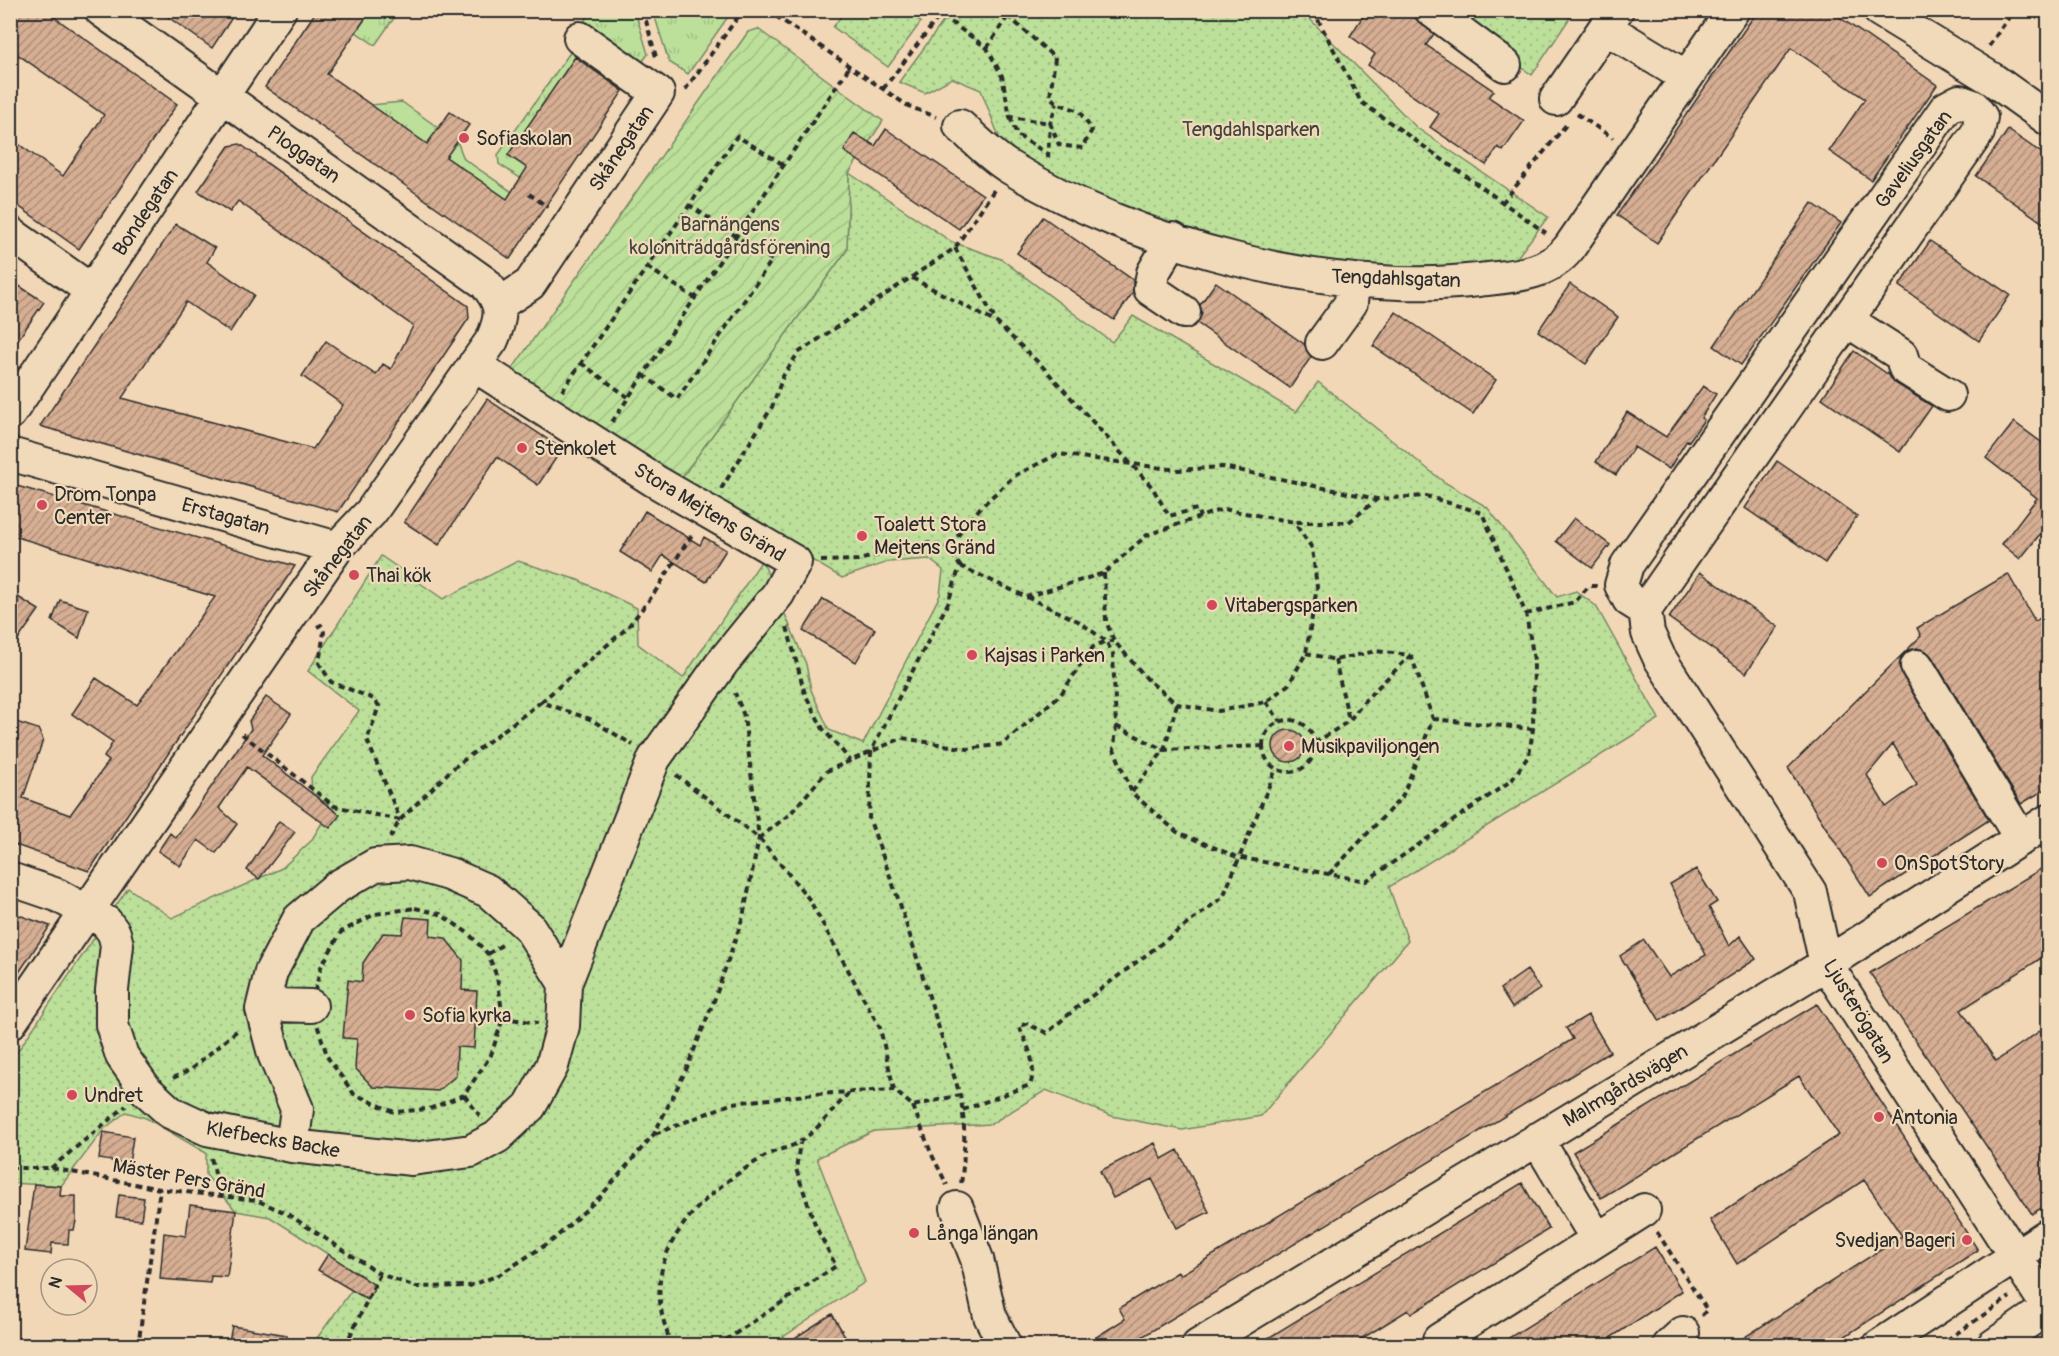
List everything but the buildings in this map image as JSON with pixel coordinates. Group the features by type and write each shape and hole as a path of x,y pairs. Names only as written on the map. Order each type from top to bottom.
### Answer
{"street":[{"name":"Ploggatan","path":"101,10 485,283 500,304"},
{"name":"Bondegatan","path":"10,413 280,10"},
{"path":"1431,10 1505,65"},
{"name":"Tengdahlsgatan","path":"960,126 1009,167 1097,211 1243,262 1297,273 1353,280 1460,282 1527,274 1561,259 1733,10"},
{"path":"1879,10 2049,118"},
{"path":"1566,106 1611,19 1686,77"},
{"path":"580,38 658,93"},
{"name":"Skånegatan","path":"10,1023 337,548 371,512 492,340 500,322 500,304 530,284 658,93"},
{"name":"Gaveliusgatan","path":"1959,101 1973,106 1981,117 1978,132 1848,321 1645,610 1629,600 1621,585 1627,565 1946,108 1959,101"},
{"path":"10,233 92,291"},
{"path":"1173,239 1153,273 1150,289 1184,312"},
{"path":"1322,343 1352,303 1353,280"},
{"path":"1848,321 1901,355 1905,368 1948,395"},
{"path":"1770,363 1802,387"},
{"name":"Stora Mejtens Gränd","path":"474,365 597,444 701,521 795,562"},
{"name":"Erstagatan","path":"10,454 337,548"},
{"path":"565,984 654,759 722,663 778,594 795,562"},
{"name":"Ljusterögatan","path":"1645,610 1648,633 1659,657 1810,892 1826,964 2017,1255 2043,1299"},
{"path":"1917,666 2021,838"},
{"name":"Malmgårdsvägen","path":"1198,1346 1826,964 2049,821"},
{"path":"292,1146 297,1109 274,1054 262,1009 271,972 299,919 337,887 375,865 410,863 449,874 488,891 529,927 565,984"},
{"path":"10,879 57,896 86,911"},
{"name":"Klefbecks Backe","path":"86,911 106,922 114,933 117,945 112,990 112,1025 122,1056 146,1090 170,1112 207,1129 292,1146 412,1159 471,1151 497,1137 530,1106 552,1066 563,1026 565,984"},
{"path":"262,1009 276,1005 311,1006"},
{"path":"1537,1138 1597,1239"},
{"path":"957,1207 977,1259 990,1316 1005,1346"},
{"path":"1439,1340 1644,1210"},
{"path":"1879,1346 2049,1235"},
{"path":"1993,1346 2043,1299"}],"path":[{"path":"643,10 658,66 658,93 686,90 743,10"},
{"path":"767,10 908,106 960,126"},
{"path":"934,10 942,13 987,48 1002,76 1010,117 1017,135 1048,154 1050,123 1057,103"},
{"path":"987,48 1011,10"},
{"path":"1313,10 1361,102 1569,248"},
{"path":"1973,69 2014,10"},
{"path":"883,89 942,13"},
{"path":"1008,16 1054,58 1050,97 1057,103 1079,111 1092,130 1082,148 1059,145 1050,123"},
{"path":"597,444 850,66"},
{"path":"1502,203 1566,106"},
{"path":"1010,117 1050,123"},
{"path":"561,392 737,136 784,165"},
{"path":"375,865 400,820 452,769 541,702 627,628 653,595 772,407 783,376 798,353 955,248 1009,167"},
{"path":"529,194 545,205"},
{"path":"643,375 677,399 772,260 689,205"},
{"path":"955,248 997,323"},
{"path":"647,267 694,298"},
{"path":"912,278 997,323 1042,366 1152,487 1169,516 1197,509 1200,517"},
{"path":"581,363 628,397"},
{"path":"948,548 980,508 1014,476 1058,454 1177,471 1223,467 1377,500 1426,496 1482,513 1526,615 1533,660 1533,729 1529,755 1512,780 1429,840 1366,881 1237,857 1177,832 1132,793 1114,749 1116,726 1113,654 1106,640"},
{"path":"1026,597 1104,573 1147,535 1223,509 1294,522 1349,522 1377,500"},
{"path":"1104,573 1106,621 1114,641 1149,681 1177,704 1219,711 1266,702 1289,684 1306,654 1317,587 1312,548 1294,522"},
{"path":"795,562 858,560 929,543 948,548 960,566 1078,621 1106,640 1114,641"},
{"path":"957,1207 964,1159 963,1110 960,1095 900,904 869,818 871,751 948,603 960,566"},
{"path":"1526,615 1575,602 1589,586"},
{"path":"778,594 806,693 824,729 850,760"},
{"path":"308,631 321,626 324,632 319,663 331,682 374,699 379,706 367,740 400,820"},
{"path":"759,838 790,814 827,771 902,738 968,749 1003,744 1061,694 1093,647 1106,640"},
{"path":"1306,654 1335,660 1376,651 1411,655"},
{"path":"1328,875 1402,797 1433,719 1411,655"},
{"path":"1315,743 1349,721 1366,699 1411,655"},
{"path":"1335,660 1349,721"},
{"path":"654,1134 686,1070 715,999 743,917 759,838 744,716 722,663"},
{"path":"541,702 590,719 654,759 759,838 809,899 880,1028 894,1090 913,1106 931,1153 957,1207"},
{"path":"1266,702 1280,721"},
{"path":"1132,793 1164,750 1177,704"},
{"path":"1433,719 1533,729"},
{"path":"1296,720 1303,723 1313,735 1315,743 1312,759 1300,770 1283,771 1276,769 1264,755 1262,746 1267,730 1280,721 1296,720"},
{"path":"1116,726 1164,750 1262,746"},
{"path":"236,742 243,733 334,806 400,820"},
{"path":"963,1110 1030,1085 1034,1074 1031,1055 1019,1026 1027,1024 1047,1033 1081,1004 1223,897 1237,857 1276,769"},
{"path":"415,908 440,914 468,933 488,954 497,977 503,1018 491,1055 464,1095 429,1109 394,1112 354,1094 328,1058 311,1006 321,967 341,932 375,914 415,908"},
{"path":"51,1168 146,1090 190,1070 262,1009"},
{"path":"654,1134 733,1103 894,1090"},
{"path":"672,1346 660,1302 660,1278 663,1262 683,1224 732,1177 770,1154 800,1142 849,1093"},
{"path":"913,1106 960,1095"},
{"path":"207,1129 212,1167 221,1195"},
{"name":"Mäster Pers Gränd","path":"10,1168 51,1168 160,1189 256,1200 286,1213 380,1274 416,1287 438,1288 469,1286 499,1275 552,1240 601,1196 654,1134"},
{"path":"717,1346 836,1266 816,1227 796,1169 800,1142"},
{"path":"138,1346 160,1189"},
{"path":"1644,1210 1707,1310 1676,1339"},
{"path":"345,1346 380,1274"},
{"path":"1938,1346 2043,1299"}],"green space":[{"path":"653,10 732,11 688,74 669,62"},
{"path":"1569,10 1573,13 1532,75 1444,11"},
{"path":"371,11 399,11 375,45 356,32"},
{"path":"592,11 635,11 648,54 638,68 585,31 584,21"},
{"path":"845,11 906,11 921,22 888,67 833,27"},
{"name":"Tengdahlsparken","path":"939,11 1302,11 1417,128 1548,217 1515,260 1452,270 1295,262 1100,203 1004,150 981,90 952,78 925,93 899,82 943,22"},
{"name":"Barnängens koloniträdgårdsförening","path":"758,29 883,121 849,173 847,250 679,481 511,371 748,32"},
{"path":"576,44 581,49 508,155 556,188 550,198 499,164 498,155"},
{"path":"402,102 457,141 464,159 540,211 507,199 370,105"},
{"path":"849,173 952,242 1001,259 1112,342 1133,316 1296,412 1318,382 1444,482 1487,507 1557,597 1576,591 1596,606 1659,719 1389,887 1408,941 1261,1116 1182,1130 1112,1116 1046,1090 991,1124 874,1131 817,1158 865,1282 771,1345 312,1345 362,1276 270,1217 236,1211 206,1175 206,1153 146,1118 126,1112 104,1129 61,1186 11,1183 11,1061 128,888 172,918 282,868 311,841 331,808 312,793 311,777 359,711 308,671 381,556 443,599 518,561 578,580 637,608 638,644 683,678 762,560 806,664 811,690 829,730 863,744 940,595 943,570 929,559 888,562 842,578 679,481 847,250"}],"place":[{"name":"Sofiaskolan","path":"464,138"},
{"name":"Stenkolet","path":"522,448"},
{"name":"Drom Tonpa Center","path":"42,505"},
{"name":"Toalett Stora Mejtens Gränd","path":"862,536"},
{"name":"Thai kök","path":"354,575"},
{"name":"Vitabergsparken","path":"1212,605"},
{"name":"Kajsas i Parken","path":"972,655"},
{"name":"Musikpaviljongen","path":"1289,746"},
{"name":"OnSpotStory","path":"1882,863"},
{"name":"Sofia kyrka","path":"410,1015"},
{"name":"Undret","path":"72,1095"},
{"name":"Antonia","path":"1879,1117"},
{"name":"Långa längan","path":"914,1233"},
{"name":"Svedjan Bageri","path":"1967,1240"}]}
